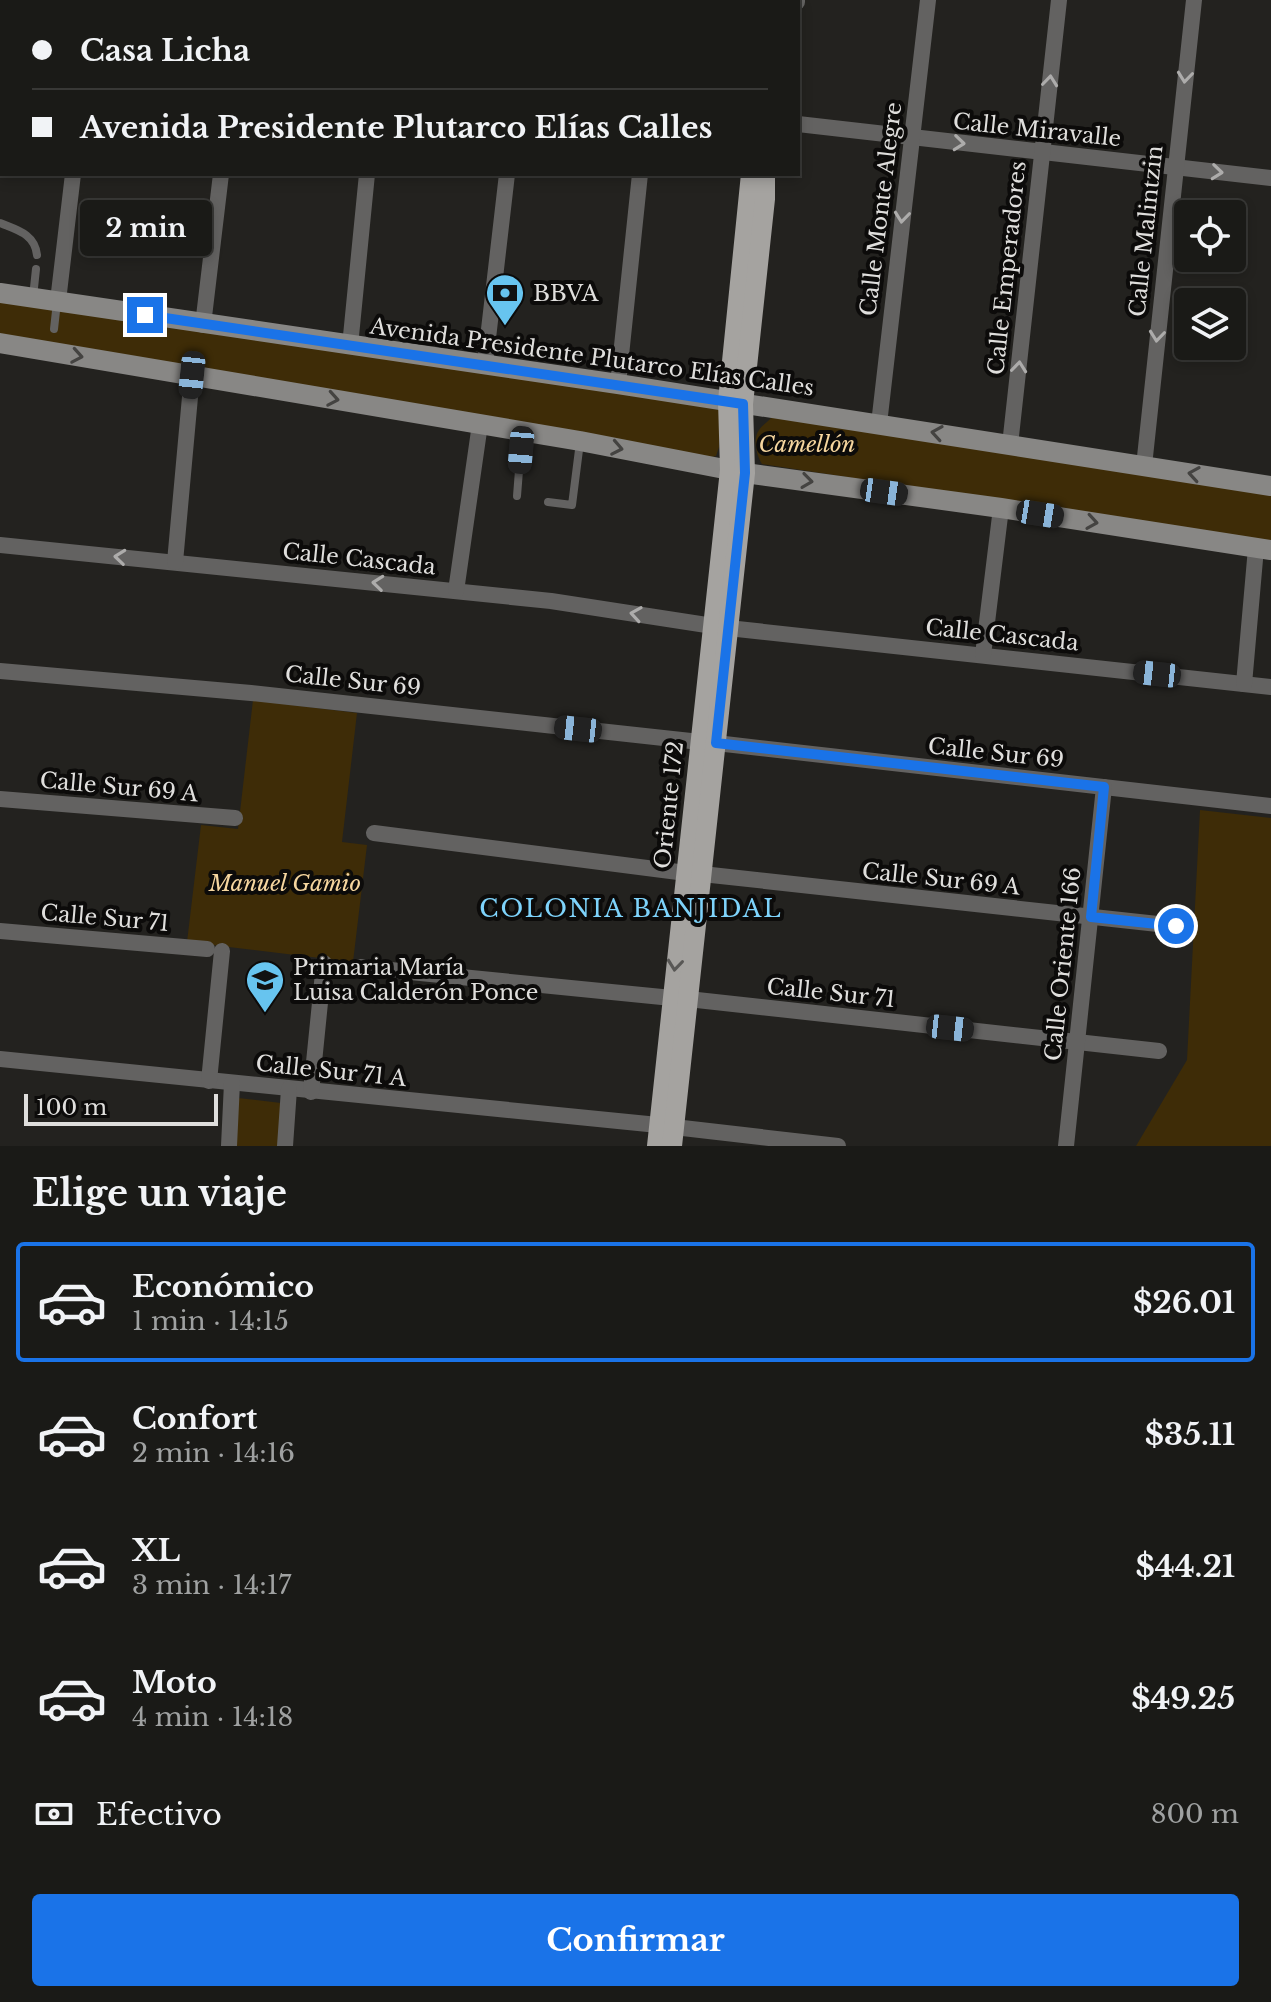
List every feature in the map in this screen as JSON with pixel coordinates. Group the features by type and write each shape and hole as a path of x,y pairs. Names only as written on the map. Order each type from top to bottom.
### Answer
{"main road":[{"path":"736,402 751,176"},
{"path":"736,402 767,176"},
{"name":"Avenida Presidente Plutarco Elías Calles","path":"0,293 618,384 1271,486"},
{"path":"0,343 523,431 737,472 1001,508 1264,549"},
{"name":"Oriente 172","path":"665,1136 737,472 736,402"}],"street":[{"name":"Calle Monte Alegre","path":"879,424 928,0"},
{"name":"Calle Emperadores","path":"1010,445 1059,0"},
{"name":"Calle Malintzin","path":"1144,466 1194,0"},
{"name":"Calle Miravalle","path":"800,124 1271,178"},
{"path":"58,301 73,176"},
{"path":"203,325 221,176"},
{"path":"350,346 367,176"},
{"path":"485,364 507,176"},
{"path":"618,384 640,176"},
{"path":"175,562 192,375"},
{"path":"456,591 480,424"},
{"path":"983,655 1001,508"},
{"name":"Calle Cascada","path":"0,545 551,601 721,627 1271,687"},
{"path":"1244,684 1264,549"},
{"name":"Calle Sur 69","path":"0,671 251,693 1271,806"},
{"name":"Calle Oriente 166","path":"1066,1146 1104,787"},
{"name":"Calle Sur 69 A","path":"0,799 235,818"},
{"name":"Calle Sur 69 A","path":"374,833 694,874 1176,926"},
{"name":"Calle Sur 71","path":"0,931 214,950 209,1081"},
{"path":"311,1092 324,963"},
{"name":"Calle Sur 71","path":"360,967 1159,1051"},
{"name":"Calle Sur 71 A","path":"0,1059 289,1089 665,1136 838,1146"},
{"path":"229,1146 232,1083"},
{"path":"285,1146 289,1089"}],"lane":[{"path":"0,223 27,234 36,245 37,255"},
{"path":"33,297 36,269"},
{"path":"54,329 58,301"},
{"path":"517,496 523,431"},
{"path":"548,502 572,505 580,441"}],"green space":[{"path":"0,300 720,408 719,447 716,456 707,458 0,339"},
{"name":"Camellón","path":"774,414 1271,491 1271,542 762,464 756,438"},
{"name":"Manuel Gamio","path":"253,700 357,713 342,842 367,845 353,962 187,942 201,825 238,829"},
{"path":"1200,810 1271,818 1271,1146 1136,1146 1187,1060"},
{"path":"238,1098 281,1103 279,1146 235,1146"}],"place":[{"name":"BBVA","path":"505,327"},
{"name":"Primaria María Luisa Calderón Ponce","path":"265,1014"}],"district":[{"name":"COLONIA BANJIDAL","path":"631,908"}],"route":[{"path":"145,315 743,404 745,473 716,743 1104,787 1091,917 1176,926"}]}
